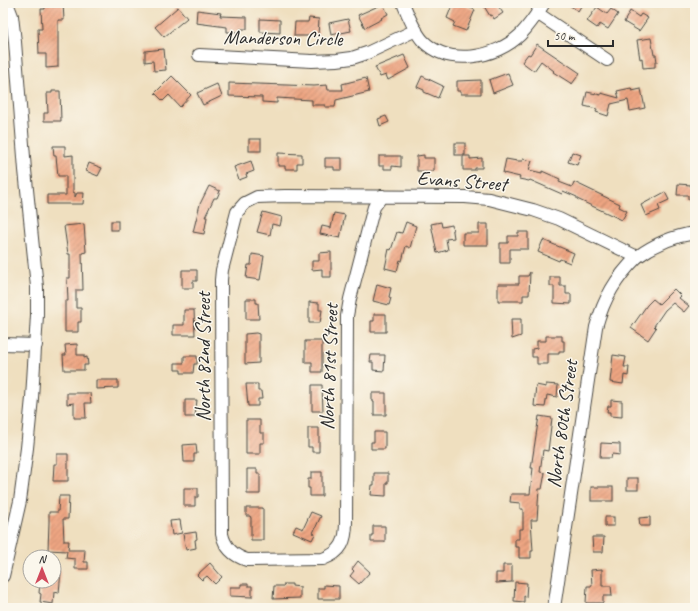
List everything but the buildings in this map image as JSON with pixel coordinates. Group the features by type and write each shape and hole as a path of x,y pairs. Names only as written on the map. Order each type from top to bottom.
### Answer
{"street":[{"path":"3,576 8,532 20,501 32,398 38,315 37,287 12,16 7,3"},
{"path":"12,16 15,3"},
{"path":"403,3 416,30 424,41 440,52 456,56 476,56 495,51 512,41 530,25 544,3"},
{"path":"537,14 607,60"},
{"name":"Manderson Circle","path":"199,55 312,61 337,60 352,58 367,53 416,30"},
{"name":"North 81st Street","path":"222,529 225,544 235,555 247,560 314,560 330,557 337,551 345,540 346,316 374,207 382,196"},
{"name":"Evans Street","path":"257,197 465,196 489,199 512,203 559,219 637,257"},
{"name":"North 82nd Street","path":"222,529 222,270 237,212 245,203 257,197"},
{"path":"637,257 653,246 671,237 695,233"},
{"name":"North 80th Street","path":"554,608 596,326 612,287 622,273 637,257"},
{"path":"3,344 36,345"}]}
